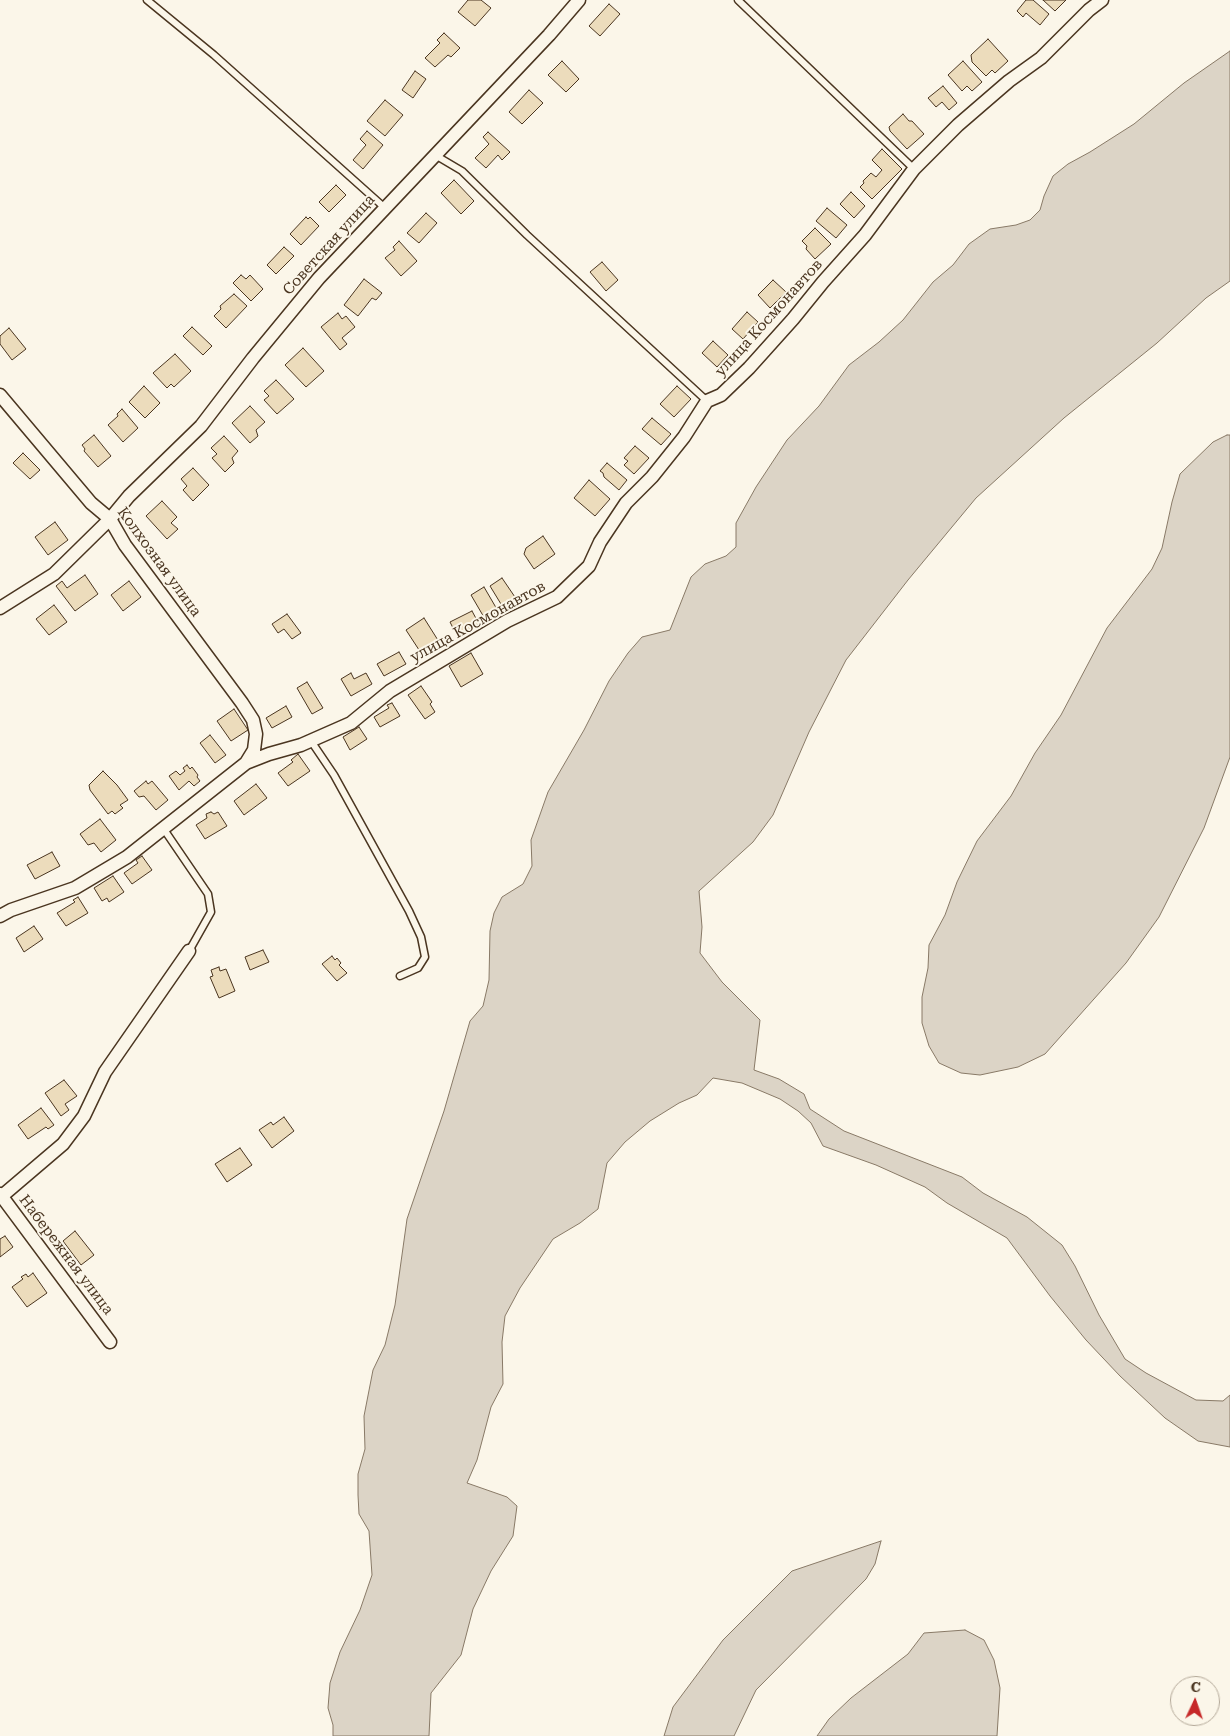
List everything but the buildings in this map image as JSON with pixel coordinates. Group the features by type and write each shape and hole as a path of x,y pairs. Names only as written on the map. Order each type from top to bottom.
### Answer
{"street":[{"name":"Советская улица","path":"0,608 54,574 110,519 129,496 201,426 253,358 319,278 549,35 579,0"},
{"name":"улица Космонавтов","path":"0,916 75,888 127,856 246,763 311,741 351,723 390,691 507,622 557,596 589,566 600,542 626,503 652,477 684,436 707,401 722,395 793,319 864,235 914,170 958,125 1010,81 1041,58 1089,10 1102,0"},
{"name":"Колхозная улица","path":"0,395 91,503 110,519 126,545 242,703 253,720 256,734 254,750 246,763"},
{"name":"Набережная улица","path":"110,1342 1,1195 63,1144 84,1116 105,1072 190,951"}],"lane":[{"path":"147,0 214,55 384,208"},
{"path":"738,0 914,170"},
{"path":"435,154 462,171 534,242 707,401"},
{"path":"311,741 334,775 409,911 421,938 425,956 418,968 400,976"},
{"path":"163,828 208,894 210,903 211,912 190,951"}],"shaded area":[{"path":"1230,51 1230,281 1206,298 1157,343 1064,418 976,498 908,580 846,660 809,732 773,815 753,842 699,891 702,927 700,953 722,982 760,1020 754,1070 779,1079 804,1094 810,1109 844,1131 962,1177 983,1193 1027,1217 1062,1245 1125,1359 1146,1373 1196,1400 1223,1401 1230,1395 1230,1447 1198,1441 1165,1418 1120,1376 1086,1340 1050,1296 1007,1238 947,1203 925,1187 876,1165 823,1146 811,1123 798,1111 780,1099 742,1083 713,1078 697,1095 679,1103 650,1121 625,1142 607,1163 598,1209 580,1223 553,1239 520,1288 505,1316 502,1342 503,1384 491,1407 477,1460 467,1483 507,1497 517,1506 513,1536 491,1571 473,1609 461,1655 431,1693 429,1736 333,1736 333,1725 328,1708 330,1683 340,1652 360,1610 372,1575 369,1531 359,1514 358,1474 365,1449 364,1416 373,1370 385,1345 395,1305 407,1219 444,1111 470,1021 483,1006 489,980 490,931 494,913 502,897 523,884 532,866 531,840 548,792 584,730 609,681 628,653 642,637 670,630 691,577 705,564 726,556 736,547 736,523 756,487 787,440 819,406 849,365 879,342 903,320 933,282 953,265 969,244 990,229 1016,225 1030,220 1040,210 1053,176 1068,164 1134,124 1184,83"},
{"path":"1230,435 1230,757 1204,828 1159,917 1126,963 1045,1054 1018,1067 980,1075 961,1073 939,1063 929,1046 922,1023 922,997 928,968 929,945 945,915 957,882 977,841 1011,796 1035,753 1061,715 1107,628 1152,569 1162,548 1180,474 1213,442"},
{"path":"881,1541 875,1564 866,1579 756,1690 734,1736 664,1736 673,1707 723,1640 792,1571"},
{"path":"965,1630 984,1640 994,1660 1000,1688 997,1736 817,1736 829,1719 851,1698 908,1654 924,1633"}]}
